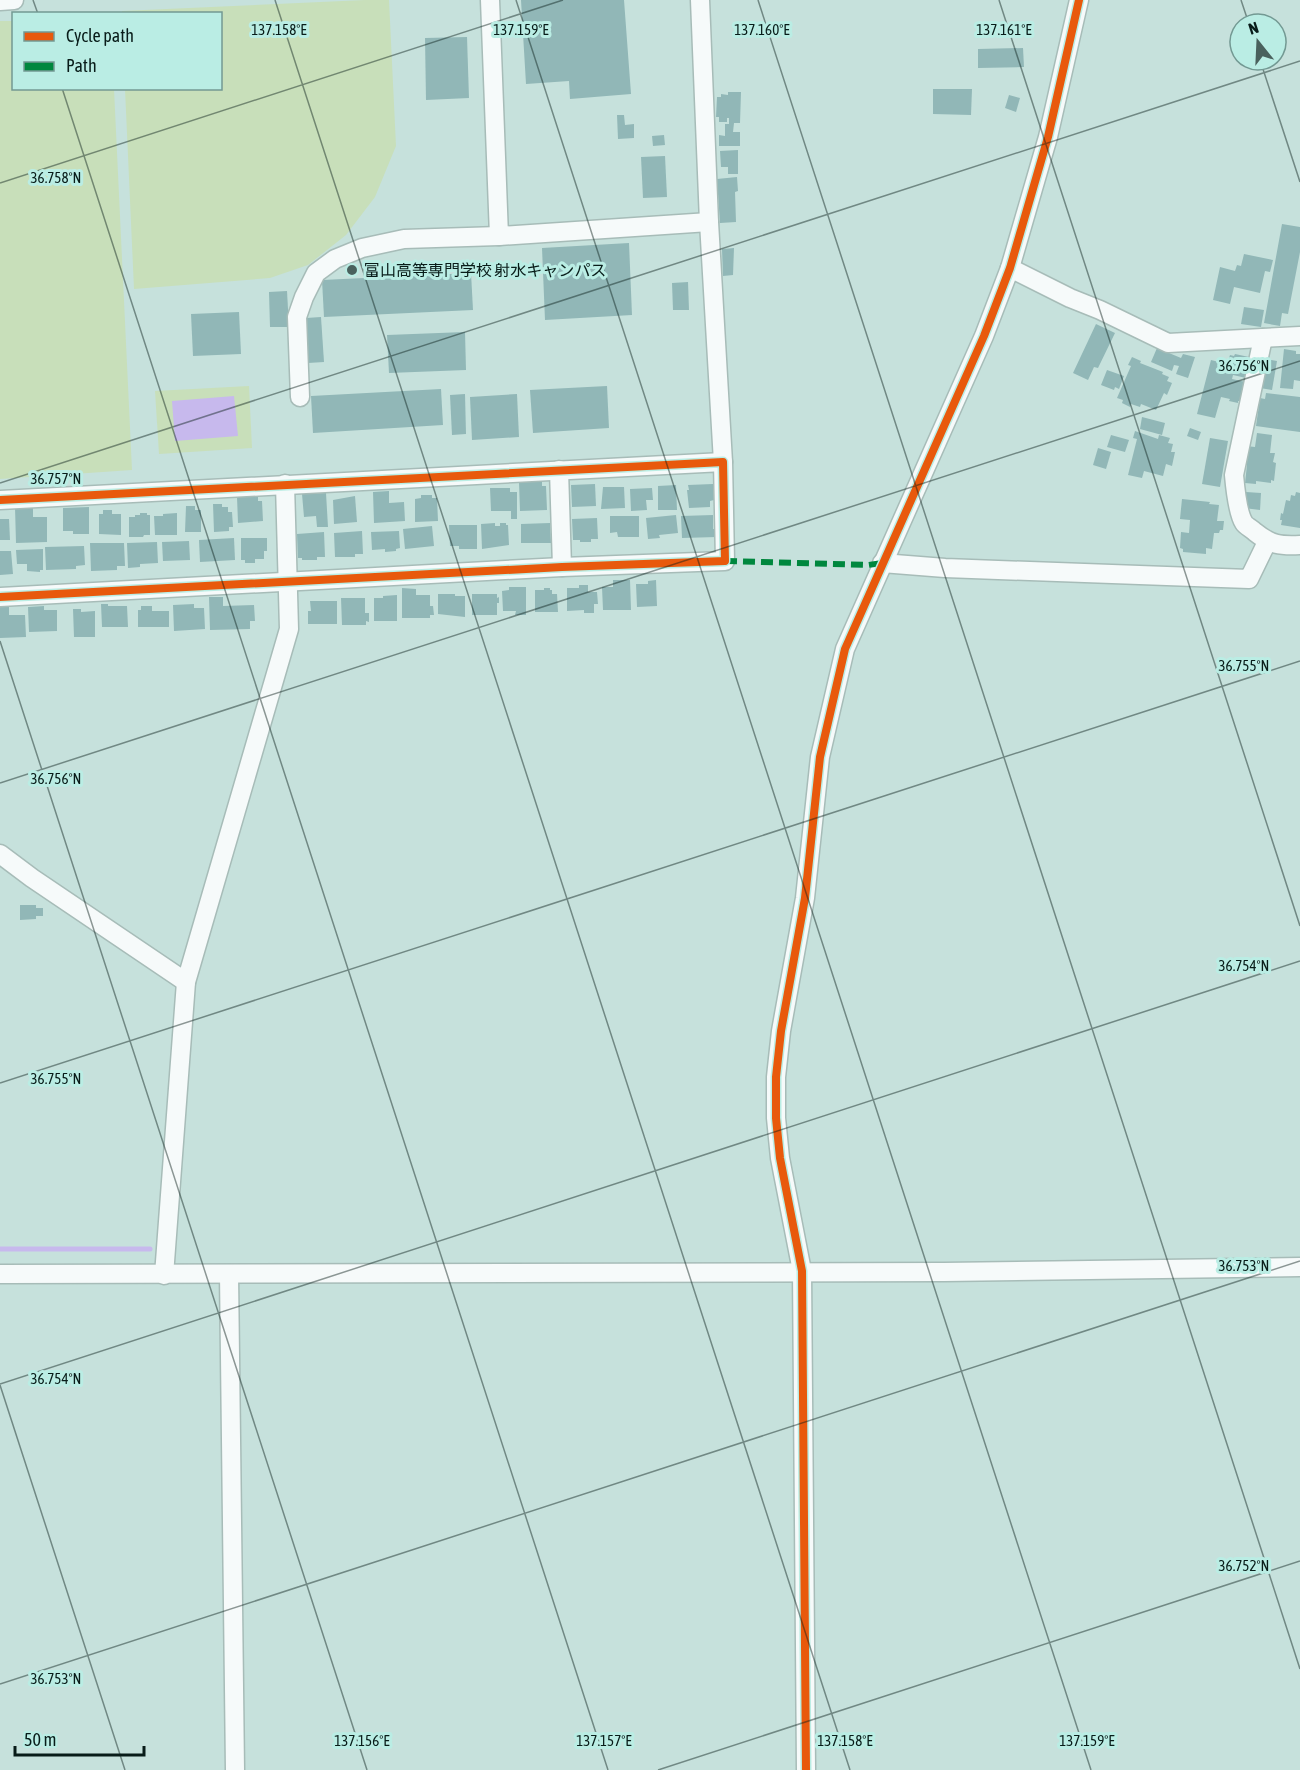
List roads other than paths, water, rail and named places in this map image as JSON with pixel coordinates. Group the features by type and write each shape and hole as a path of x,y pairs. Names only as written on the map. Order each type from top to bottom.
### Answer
{"street":[{"path":"0,1 14,0"},
{"path":"490,0 499,236"},
{"path":"0,597 562,567 725,561 723,462 709,222 700,0"},
{"path":"806,1770 800,1263 780,1158 776,1118 776,1077 781,1031 805,898 820,757 845,648 984,336 1010,268 1048,136 1079,0"},
{"path":"300,397 297,317 316,273 335,259 362,248 404,239 499,236 709,222"},
{"path":"1010,268 1168,343 1300,336"},
{"path":"1263,338 1234,475 1235,492 1243,522 1267,542 1289,546 1300,545"},
{"path":"0,500 723,462"},
{"path":"560,470 562,567"},
{"path":"165,1271 186,982 288,629 285,484"},
{"path":"882,563 945,568 1249,579 1267,542"},
{"path":"0,854 186,982"},
{"path":"0,1275 165,1271 229,1274 800,1263 944,1272 1300,1267"},
{"path":"229,1274 235,1770"}],"waterway":[{"path":"0,1249 150,1249"}],"place":[{"name":"富山高等専門学校 射水キャンパス","path":"352,270"}]}
